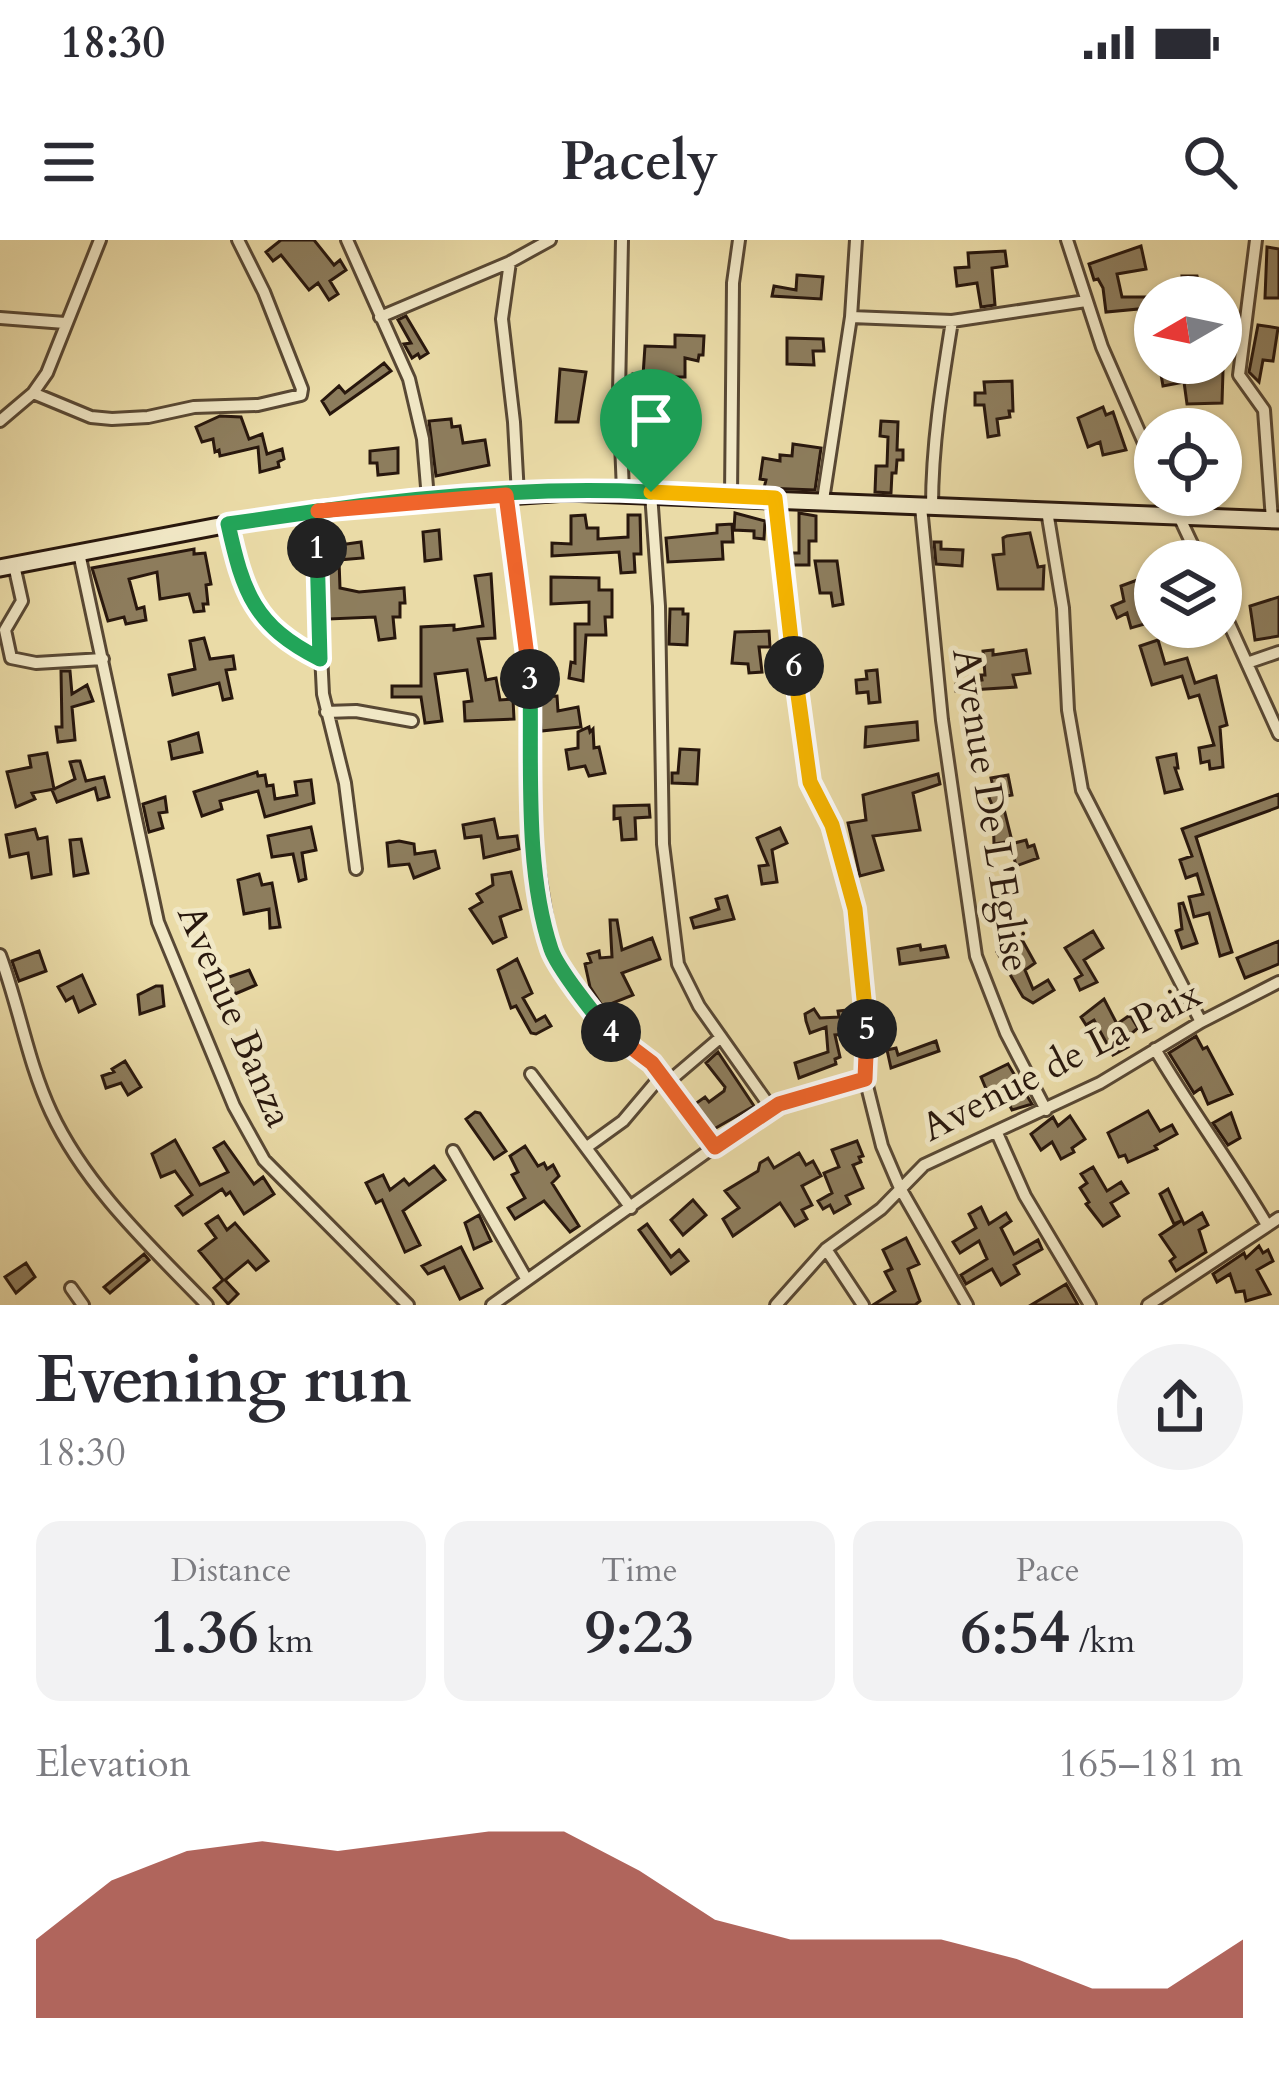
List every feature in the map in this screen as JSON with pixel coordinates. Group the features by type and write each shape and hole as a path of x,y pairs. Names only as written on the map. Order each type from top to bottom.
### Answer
{"street":[{"path":"0,421 33,393 47,373 100,240"},
{"path":"33,393 91,417 112,418 148,417 194,407 258,405 301,395 264,292 238,240"},
{"path":"347,240 409,379 423,439 428,500"},
{"path":"380,316 511,262 550,240"},
{"path":"622,240 619,394 623,491"},
{"path":"731,496 733,283 739,240"},
{"path":"824,500 851,317 856,240"},
{"path":"1067,240 1086,302 1134,417"},
{"path":"103,658 63,663 11,658 5,630 22,602 7,567 228,524 512,495 623,491 1275,520 1264,410 1239,375 1256,240"},
{"path":"511,262 502,319 514,422 512,495 527,640 539,883 552,954 603,1024 652,1063 715,1147"},
{"path":"851,317 952,322 1086,302"},
{"path":"0,318 65,323"},
{"name":"Avenue De L'Eglise","path":"952,322 938,395 926,507 942,720 976,956 1006,1033 1046,1110"},
{"path":"651,492 659,606 663,844 674,943 686,982 771,1108"},
{"path":"775,498 806,765 832,825 860,933 868,1020 865,1079 882,1146 900,1188 967,1305"},
{"path":"1047,511 1063,608 1068,710 1082,790 1201,1022"},
{"path":"314,512 326,712 345,783 356,869"},
{"path":"1180,518 1190,540"},
{"path":"228,524 249,600 274,631 320,659"},
{"name":"Avenue Banza","path":"79,553 166,948 234,1106 264,1160 407,1305"},
{"path":"1240,648 1279,734"},
{"path":"1247,663 1279,652"},
{"path":"326,712 356,710 412,721"},
{"path":"0,955 43,1091 64,1137 112,1204 207,1305"},
{"name":"Avenue de La Paix","path":"776,1305 826,1249 881,1209 924,1165 1046,1110 1279,982"},
{"path":"587,1147 722,1037"},
{"path":"1148,1305 1275,1225 1156,1049"},
{"path":"531,1074 631,1208"},
{"path":"492,1305 771,1108 865,1079"},
{"path":"997,1132 1025,1196 1090,1305"},
{"path":"453,1151 527,1280"},
{"path":"826,1249 863,1305"},
{"path":"71,1288 83,1305"}],"building":[{"path":"281,240 314,240 334,265 340,260 346,270 330,281 338,294 329,300 318,283 309,290 281,255 273,261 266,252"},
{"path":"1141,246 1146,269 1117,274 1122,297 1134,297 1134,309 1106,312 1103,288 1094,280 1089,264"},
{"path":"1267,247 1279,249 1279,298 1265,298"},
{"path":"1005,251 1007,266 992,268 995,305 981,307 977,283 957,286 955,268 969,267 968,253"},
{"path":"797,275 823,277 821,299 772,296 774,286 796,290"},
{"path":"406,316 428,353 420,358 418,354 412,358 404,344 411,343 398,320"},
{"path":"1258,325 1278,328 1273,361 1263,360 1259,382 1249,372"},
{"path":"675,335 704,336 698,361 685,358 685,377 673,377 673,390 659,390 659,425 680,424 681,437 639,429 640,393 631,392 633,374 643,376 645,346 675,347"},
{"path":"787,338 823,339 824,351 813,351 814,365 787,364"},
{"path":"384,363 391,371 330,414 322,401 339,386 345,393"},
{"path":"560,369 586,372 578,422 556,422"},
{"path":"1012,381 1013,411 1010,417 997,419 999,435 988,437 984,405 975,405 975,393 985,393 984,382"},
{"path":"1184,384 1223,384 1222,403 1187,404"},
{"path":"1103,407 1106,415 1113,412 1126,450 1103,455 1100,442 1088,447 1078,418"},
{"path":"220,416 241,417 249,439 262,434 267,454 282,449 284,459 279,467 260,472 258,447 220,456 213,439 202,442 196,427"},
{"path":"451,419 452,427 460,426 463,443 485,440 489,465 436,476 429,421"},
{"path":"881,421 898,422 897,450 903,450 903,460 897,460 896,473 892,473 891,493 875,492 876,466 887,466 888,437 880,436"},
{"path":"793,444 821,448 815,490 764,488 766,480 760,479 763,458 780,461 780,455 792,456"},
{"path":"398,448 398,473 378,475 377,463 370,463 370,451"},
{"path":"735,513 765,521 764,539 754,538 754,531 734,530"},
{"path":"799,513 816,516 809,565 793,565 791,553 799,553"},
{"path":"585,515 587,528 598,528 598,539 628,537 628,515 640,515 641,554 634,554 635,572 621,573 619,552 552,556 552,543 571,544 571,516"},
{"path":"732,524 733,542 722,542 723,559 668,562 666,538 717,533 717,525"},
{"path":"439,530 441,559 425,561 423,532"},
{"path":"1030,533 1038,567 1044,566 1043,589 998,589 993,555 1004,554 1003,538"},
{"path":"361,542 363,558 339,560 340,588 359,592 404,588 400,617 393,617 395,638 379,640 375,617 329,619 325,547"},
{"path":"934,542 941,542 941,549 963,550 962,566 936,564"},
{"path":"194,549 194,554 205,553 211,584 206,585 204,611 194,612 189,594 160,599 157,572 129,579 137,609 144,607 146,620 108,621 92,568"},
{"path":"815,561 837,561 843,604 833,606 831,593 820,593"},
{"path":"491,574 495,638 478,639 486,680 496,678 500,700 513,699 514,719 465,721 464,702 472,701 467,670 435,674 442,721 425,723 421,697 392,697 392,686 421,686 421,627 483,626 475,576"},
{"path":"551,577 599,578 599,590 612,590 606,635 586,635 583,681 569,678 571,662 575,663 575,624 589,624 589,602 551,604"},
{"path":"1134,581 1131,628 1127,613 1117,618 1112,606 1124,601 1121,586"},
{"path":"1279,597 1279,636 1255,640 1250,606"},
{"path":"670,609 688,614 687,645 669,644"},
{"path":"769,631 770,647 759,647 762,672 749,673 748,664 732,663 735,632"},
{"path":"204,638 210,659 233,656 235,669 226,670 232,698 223,700 219,683 173,695 169,675 195,669 190,641"},
{"path":"1141,648 1160,648 1165,664 1187,658 1195,683 1216,676 1227,725 1220,727 1223,767 1210,769 1209,761 1201,763 1199,748 1214,745 1199,695 1189,698 1182,676 1152,685"},
{"path":"993,650 993,655 1026,650 1030,673 1013,675 1016,687 956,691 956,684 982,680 983,651"},
{"path":"877,670 880,702 869,703 868,692 857,693 856,680 867,679 866,671"},
{"path":"61,671 70,671 72,694 87,685 93,701 72,707 75,740 58,742 56,727 62,727"},
{"path":"557,696 558,711 578,707 581,727 541,731 539,697"},
{"path":"917,722 918,740 865,747 866,727"},
{"path":"589,727 605,773 589,776 585,766 569,769 566,750 578,748 578,732"},
{"path":"198,733 202,752 172,759 169,742"},
{"path":"680,749 699,750 697,784 672,783"},
{"path":"47,753 54,789 32,793 35,799 16,807 7,772 31,767 29,756"},
{"path":"1176,754 1182,789 1165,793 1157,758"},
{"path":"80,761 86,781 104,777 109,797 98,800 95,788 57,802 52,790 75,779 70,762"},
{"path":"257,772 265,775 267,786 273,785 275,799 297,795 295,782 311,780 314,803 265,817 258,791 220,801 222,809 202,816 194,792"},
{"path":"938,774 940,784 913,793 920,830 873,836 883,870 860,876 848,823 866,820 863,795"},
{"path":"1008,775 1012,795 1001,797 1012,841 994,844 993,807 987,793 994,791 991,778"},
{"path":"1279,794 1279,807 1196,837 1232,952 1220,956 1209,913 1194,917 1189,897 1203,894 1197,874 1186,878 1180,860 1192,856 1182,829"},
{"path":"165,797 167,812 159,813 163,828 149,832 143,804"},
{"path":"649,805 650,817 635,818 636,839 622,840 614,806"},
{"path":"494,819 498,838 517,836 519,849 484,858 481,836 465,838 463,825"},
{"path":"311,827 316,850 302,853 306,879 299,881 293,854 272,857 268,836"},
{"path":"780,828 787,843 772,850 777,882 762,884 759,866 768,865 757,838"},
{"path":"35,829 38,839 47,837 51,874 32,878 28,853 10,857 6,835"},
{"path":"81,839 88,873 74,876 70,840"},
{"path":"1026,840 1028,847 1034,845 1038,858 1016,866 1011,844"},
{"path":"387,843 414,844 415,854 435,851 439,868 414,878 409,864 389,866"},
{"path":"511,872 521,909 500,917 506,937 493,943 470,909 482,902 477,894 493,885 492,875"},
{"path":"259,874 262,885 272,883 280,927 270,928 269,909 244,914 238,880"},
{"path":"727,896 734,919 694,928 691,918 719,909 716,899"},
{"path":"1183,903 1197,943 1182,948 1176,931 1182,929 1179,904"},
{"path":"610,920 617,920 622,950 652,938 660,959 622,973 633,995 603,1007 590,987 585,964 591,962 588,954 599,951 600,958 612,957"},
{"path":"1015,927 1035,963 1025,970 1033,989 1048,980 1054,990 1033,1003 1023,997 997,952 1011,944 1005,933"},
{"path":"1093,931 1103,948 1084,960 1097,982 1080,990 1075,979 1082,975 1065,948"},
{"path":"1279,941 1279,964 1245,978 1237,958"},
{"path":"920,945 921,950 945,946 948,957 900,964 898,949"},
{"path":"39,951 46,971 19,981 12,961"},
{"path":"517,959 532,993 523,998 536,1021 545,1016 551,1026 536,1034 516,1006 511,1008 498,970"},
{"path":"249,970 256,985 235,994 231,986 213,994 209,984"},
{"path":"82,975 95,1004 79,1012 73,997 66,1001 58,987"},
{"path":"162,986 164,1006 140,1014 138,995"},
{"path":"1104,999 1117,1024 1130,1015 1138,1028 1124,1040 1128,1047 1113,1055 1094,1020 1086,1025 1081,1017"},
{"path":"814,1009 820,1018 839,1017 838,1011 848,1010 850,1034 835,1035 840,1057 836,1064 799,1078 795,1063 828,1052 826,1027 810,1033 806,1021 805,1014"},
{"path":"1196,1036 1232,1094 1208,1104 1201,1088 1194,1093 1169,1053"},
{"path":"936,1041 939,1051 891,1068 887,1050 896,1048 898,1055"},
{"path":"718,1052 754,1106 714,1129 695,1104 705,1097 709,1102 724,1091 706,1063"},
{"path":"125,1061 141,1087 128,1095 121,1083 106,1088 102,1076"},
{"path":"1008,1064 1032,1104 1012,1110 1009,1104 995,1110 981,1077"},
{"path":"1148,1111 1160,1131 1172,1125 1177,1134 1128,1162 1125,1155 1119,1157 1108,1133"},
{"path":"475,1112 506,1151 494,1159 466,1119"},
{"path":"1231,1113 1240,1138 1228,1145 1213,1123"},
{"path":"1070,1116 1085,1139 1072,1148 1074,1152 1061,1159 1052,1142 1041,1150 1031,1134 1053,1117 1058,1126"},
{"path":"175,1140 200,1185 228,1172 214,1148 224,1142 254,1184 263,1177 274,1194 244,1214 230,1192 226,1195 222,1189 183,1215 176,1206 192,1195 175,1171 161,1177 152,1154"},
{"path":"857,1141 863,1156 853,1165 863,1188 846,1196 850,1204 834,1213 830,1205 823,1209 818,1201 832,1193 824,1173 839,1167 832,1150"},
{"path":"525,1146 538,1166 553,1165 559,1176 552,1183 579,1226 570,1232 544,1201 515,1219 508,1208 525,1198 512,1175 518,1172 510,1156"},
{"path":"799,1153 806,1165 813,1161 821,1176 802,1186 812,1205 802,1210 807,1219 795,1226 780,1203 733,1236 723,1219 739,1208 725,1191 758,1171 768,1158 774,1168"},
{"path":"434,1166 445,1180 403,1211 420,1245 405,1252 382,1200 376,1203 366,1183 383,1175 390,1190 404,1179 409,1185"},
{"path":"1093,1167 1107,1191 1121,1182 1128,1193 1111,1203 1119,1216 1103,1226 1080,1188 1087,1183 1081,1174"},
{"path":"1168,1189 1184,1224 1202,1213 1208,1225 1199,1230 1206,1252 1176,1271 1170,1261 1175,1257 1160,1235 1181,1221 1174,1224 1160,1194"},
{"path":"693,1200 706,1215 683,1235 671,1220"},
{"path":"981,1207 989,1224 1006,1213 1011,1221 1001,1228 1014,1254 1038,1240 1042,1249 1014,1265 1019,1274 1001,1285 992,1269 966,1284 961,1275 987,1259 979,1241 960,1253 953,1242 976,1228 969,1214"},
{"path":"479,1215 491,1241 474,1249 465,1223"},
{"path":"218,1216 227,1230 235,1223 268,1261 256,1270 248,1261 225,1280 238,1294 228,1304 214,1288 223,1280 199,1251 216,1238 206,1224"},
{"path":"647,1224 671,1257 679,1250 688,1261 671,1274 639,1230"},
{"path":"906,1238 919,1264 908,1269 920,1301 873,1305 895,1291 885,1272 892,1269 883,1250"},
{"path":"1259,1246 1263,1253 1268,1250 1273,1261 1257,1270 1270,1294 1246,1301 1244,1291 1236,1292 1230,1274 1217,1282 1213,1274"},
{"path":"461,1247 482,1288 460,1299 444,1267 428,1274 422,1266"},
{"path":"144,1254 149,1260 110,1293 104,1287"},
{"path":"26,1263 35,1277 16,1293 5,1277"},
{"path":"1066,1284 1078,1305 1031,1305"}],"route":[{"path":"651,492 567,492 428,500 314,512 320,659 274,631 249,600 228,524 355,506 428,500 506,495 516,565 522,602 527,640 533,814 552,954 603,1024 652,1063 715,1147 779,1104 865,1079 864,970 850,885 832,825 806,765 775,498 651,492"}]}
